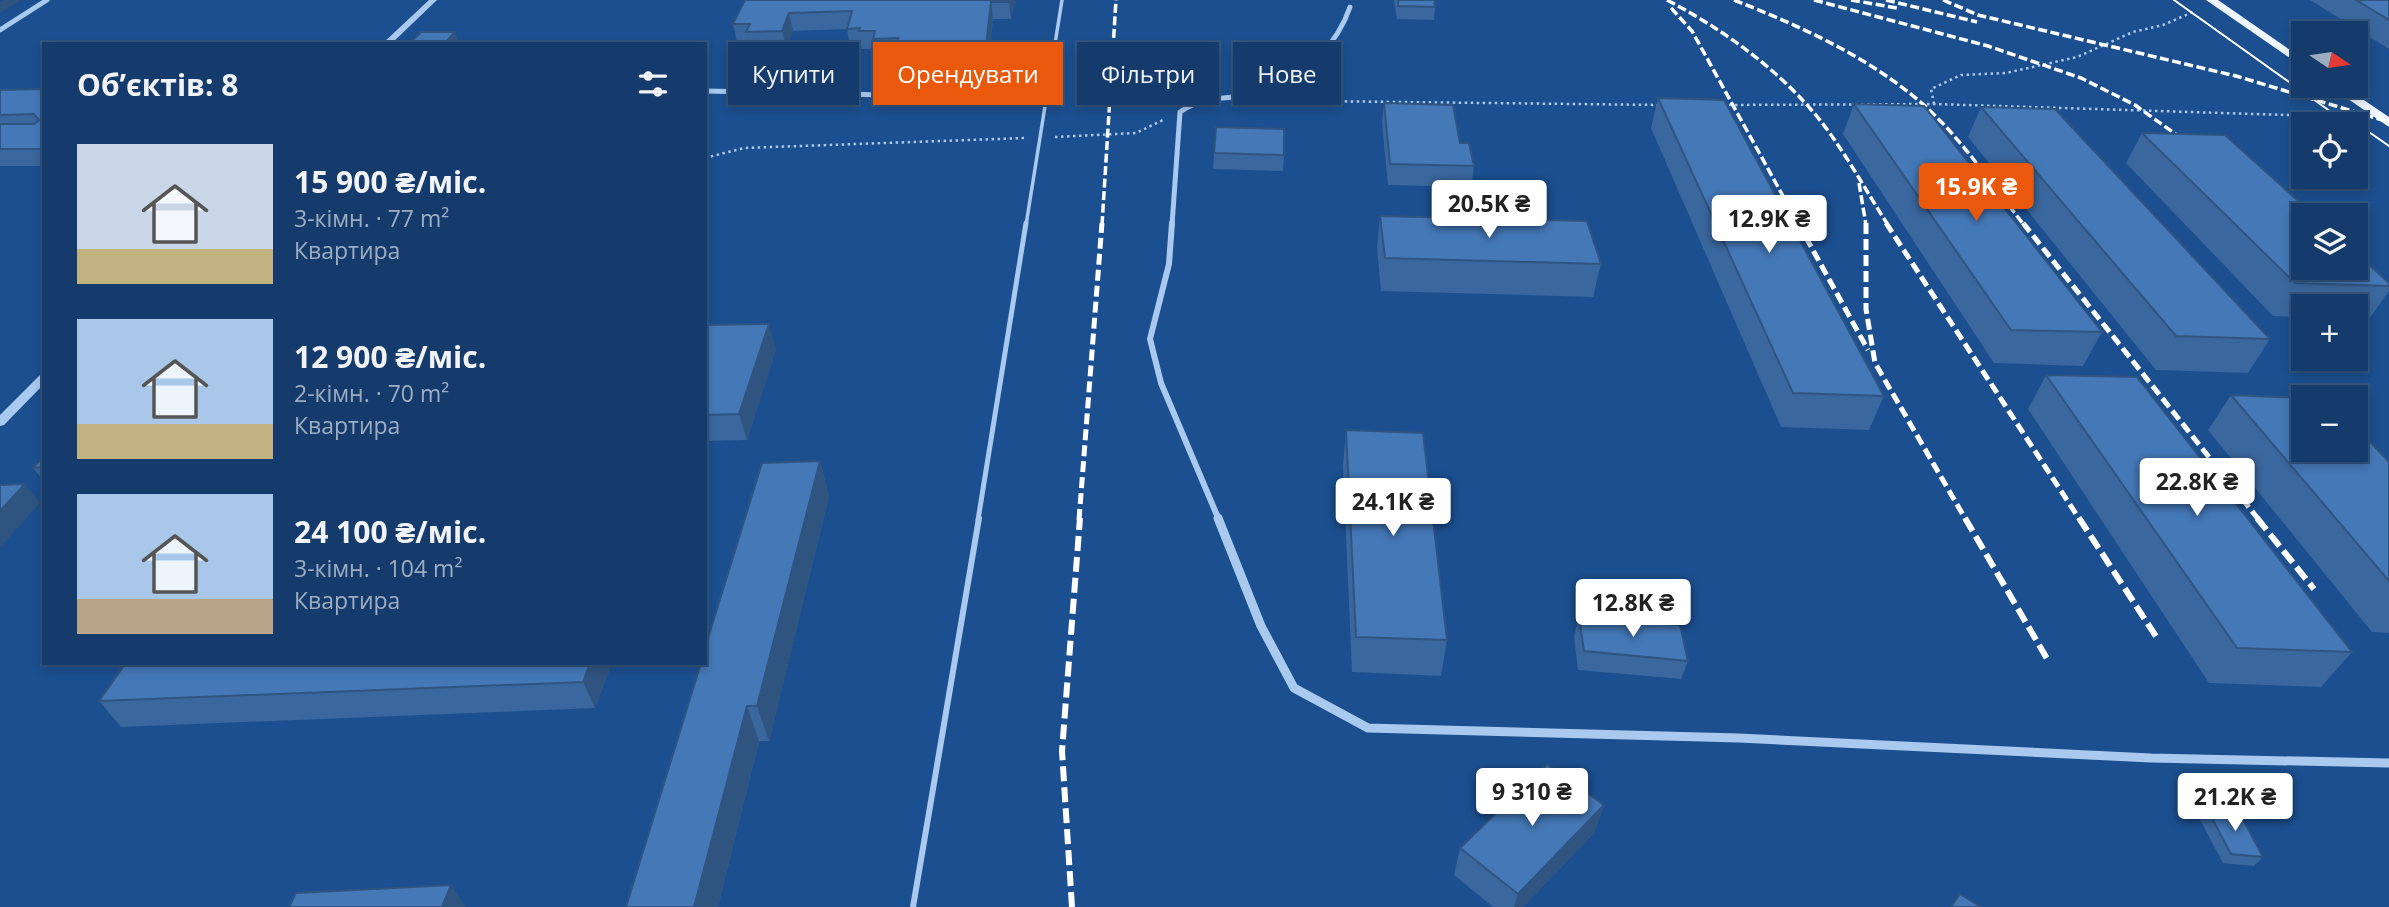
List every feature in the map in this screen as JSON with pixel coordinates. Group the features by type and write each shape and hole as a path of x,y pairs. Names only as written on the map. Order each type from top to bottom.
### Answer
{"main road":[{"path":"2211,0 2291,56"},
{"path":"2353,98 2389,122"}],"street":[{"path":"0,30 47,0"},
{"path":"388,42 433,0"},
{"path":"1330,42 1349,16 1350,8"},
{"path":"707,91 873,95"},
{"path":"1233,96 1204,99 1180,111 1168,264 1150,339 1161,383 1184,432 1261,626 1294,688 1368,728 1726,737 2151,758 2389,763"},
{"path":"0,422 42,379"}],"lane":[{"path":"913,907 1042,138 1062,0"}],"path":[{"path":"1934,104 1931,89 1961,75 2006,73 2077,57 2133,32 2163,25 2193,12"},
{"path":"1341,102 1664,104"},
{"path":"1719,104 1934,104 2291,116"},
{"path":"707,157 744,148 1136,133 1180,111"}],"building":[{"path":"745,0 1009,0 991,2 986,42 897,42 898,38 873,39 875,31 847,29 852,11 789,13 782,31 746,32 750,24 733,24"},
{"path":"1398,0 1434,0 1435,7 1398,6"},
{"path":"2356,0 2389,0 2389,20"},
{"path":"421,32 455,32 446,42 411,42"},
{"path":"42,89 42,149 0,149 0,124 34,124 39,120 34,114 0,115 0,90"},
{"path":"1658,98 1724,100 1884,396 1793,393"},
{"path":"1384,103 1453,105 1460,143 1469,143 1474,166 1390,164"},
{"path":"1854,104 1924,106 2102,332 2011,330"},
{"path":"1981,107 2055,109 2270,339 2176,336"},
{"path":"1216,127 1284,129 1284,155 1214,153"},
{"path":"2142,133 2225,135 2301,203 2291,203 2291,279"},
{"path":"1380,216 1587,221 1601,264 1385,258"},
{"path":"2368,264 2389,286 2295,283 2292,280 2368,280"},
{"path":"769,324 739,414 707,415 707,325"},
{"path":"2046,375 2137,377 2352,652 2237,648"},
{"path":"2231,395 2291,398 2291,462 2368,462 2368,440 2389,462 2389,581"},
{"path":"1346,430 1423,433 1447,640 1356,637"},
{"path":"42,458 42,467 33,468"},
{"path":"820,461 757,706 747,706 694,907 626,907 700,665 707,665 707,642 762,463"},
{"path":"25,484 0,511 0,485"},
{"path":"1579,617 1680,625 1688,661 1584,651"},
{"path":"125,665 589,665 583,682 99,701"},
{"path":"1547,764 1604,805 1518,894 1460,848"},
{"path":"2207,809 2239,812 2263,857 2231,854"},
{"path":"451,885 442,907 289,907 296,893"},
{"path":"1960,894 1981,907 1951,907"}],"tram line":[{"path":"2174,0 2331,112"},
{"path":"2368,131 2389,146"}],"railway":[{"path":"1102,225 1116,0"},
{"path":"1667,0 1708,23 1746,50 1798,96 1833,138 1888,225"},
{"path":"1734,0 1792,24 1848,52 1902,87 1948,129 2024,225"},
{"path":"1814,0 1988,46 2081,78 2135,105 2192,146"},
{"path":"1851,0 1897,8"},
{"path":"1886,0 1977,22"},
{"path":"1943,0 1978,15 2236,76 2389,122"},
{"path":"1671,8 1692,31 1799,225"},
{"path":"1859,183 1866,225"},
{"path":"1079,520 1102,223"},
{"path":"1798,223 1868,350"},
{"path":"1886,223 2080,520"},
{"path":"2023,223 2259,520"},
{"path":"1866,225 1866,309 1875,363 1966,520"},
{"path":"1072,907 1062,751 1080,518"},
{"path":"1965,518 2049,662"},
{"path":"2079,518 2159,641"},
{"path":"2257,518 2314,589"}]}
